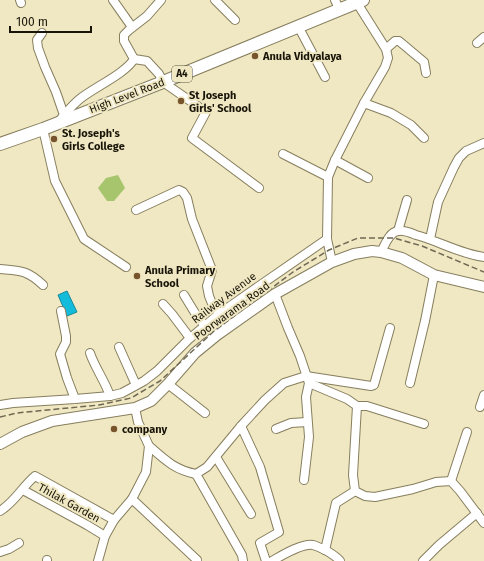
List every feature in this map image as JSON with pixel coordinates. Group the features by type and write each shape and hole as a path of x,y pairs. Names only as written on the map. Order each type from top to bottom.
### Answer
{"highway":[{"name":"High Level Road","path":"0,144 43,128 60,119 163,82 298,26 337,5 360,1"},
{"name":"A4","path":"0,138 4,136 14,139"},
{"name":"A4","path":"0,150 14,139"}],"main road":[{"name":"Poorwarama Road","path":"0,444 22,432 52,422 135,408 151,401 195,353 217,335 275,294 332,262 354,254 372,251 382,252 402,258 434,275 484,287"}],"street":[{"path":"113,0 132,27"},
{"path":"161,0 147,16 128,30 124,35 124,41 134,59 147,62 159,74 163,82 206,112 192,138 259,188"},
{"path":"215,0 235,20"},
{"path":"332,262 327,239 328,177 335,160 364,103 385,67 388,58 386,49 360,1"},
{"path":"298,26 325,77"},
{"path":"42,33 37,40 38,48 56,92 60,119"},
{"path":"386,49 395,41 399,41 424,62 426,74"},
{"path":"60,119 80,99 125,69 134,59"},
{"path":"364,103 391,113 411,126 424,138"},
{"path":"43,128 55,181 84,239 126,267"},
{"path":"430,238 438,202 459,158 466,151 484,143"},
{"path":"283,154 328,177"},
{"path":"335,160 368,178"},
{"path":"136,210 179,190 183,192 212,270 207,286 209,296 213,306 220,314"},
{"path":"398,231 407,200"},
{"path":"382,252 388,238 393,233 404,231 430,238 451,248 474,256 484,257"},
{"name":"Railway Avenue","path":"0,405 110,396 122,393 144,381 157,371 190,338 220,314 327,239"},
{"path":"0,269 28,273 43,285"},
{"path":"410,383 434,275"},
{"path":"275,294 300,356 307,379 306,397 308,437 304,480"},
{"path":"184,295 205,326"},
{"path":"163,304 190,338"},
{"path":"61,311 66,342 60,354 66,378 75,399"},
{"path":"135,408 138,422 149,446 170,464 186,472 196,474 206,467 265,400 284,383 307,379 371,386 374,384 390,328"},
{"path":"119,347 136,385"},
{"path":"90,353 110,396"},
{"path":"307,379 347,399 357,406 368,406 424,424"},
{"path":"168,384 205,413"},
{"path":"480,407 484,395"},
{"path":"355,491 353,475 357,406"},
{"path":"276,429 291,423 307,422"},
{"path":"241,426 260,467 279,532 260,543 266,561"},
{"path":"451,481 466,432"},
{"path":"98,561 105,536 114,520 132,499 146,472 149,446"},
{"path":"216,456 251,514"},
{"path":"196,474 242,555 243,561"},
{"path":"0,511 23,490 35,476 114,520"},
{"path":"355,491 365,496 375,497 413,489 436,482 451,481"},
{"path":"451,481 484,523"},
{"name":"Thilak Garden","path":"23,490 87,524 105,536"},
{"path":"325,550 336,502 355,491"},
{"path":"132,499 197,560"},
{"path":"423,561 476,512"},
{"path":"0,552 19,543"},
{"path":"272,561 291,550 312,544 325,550 338,560"}],"green space":[{"path":"118,175 125,188 114,201 107,201 98,188 106,178"}],"water":[{"path":"67,291 77,312 67,316 58,295"}],"railway":[{"path":"0,417 17,413 99,405 131,398 160,381 213,332 293,272 329,250 358,238 394,238 422,246 484,272"}],"place":[{"name":"Anula Vidyalaya","path":"255,56"},
{"name":"St Joseph Girls' School","path":"181,101"},
{"name":"St. Joseph's Girls College","path":"54,139"},
{"name":"Anula Primary School","path":"137,276"},
{"name":"company","path":"114,429"}]}
